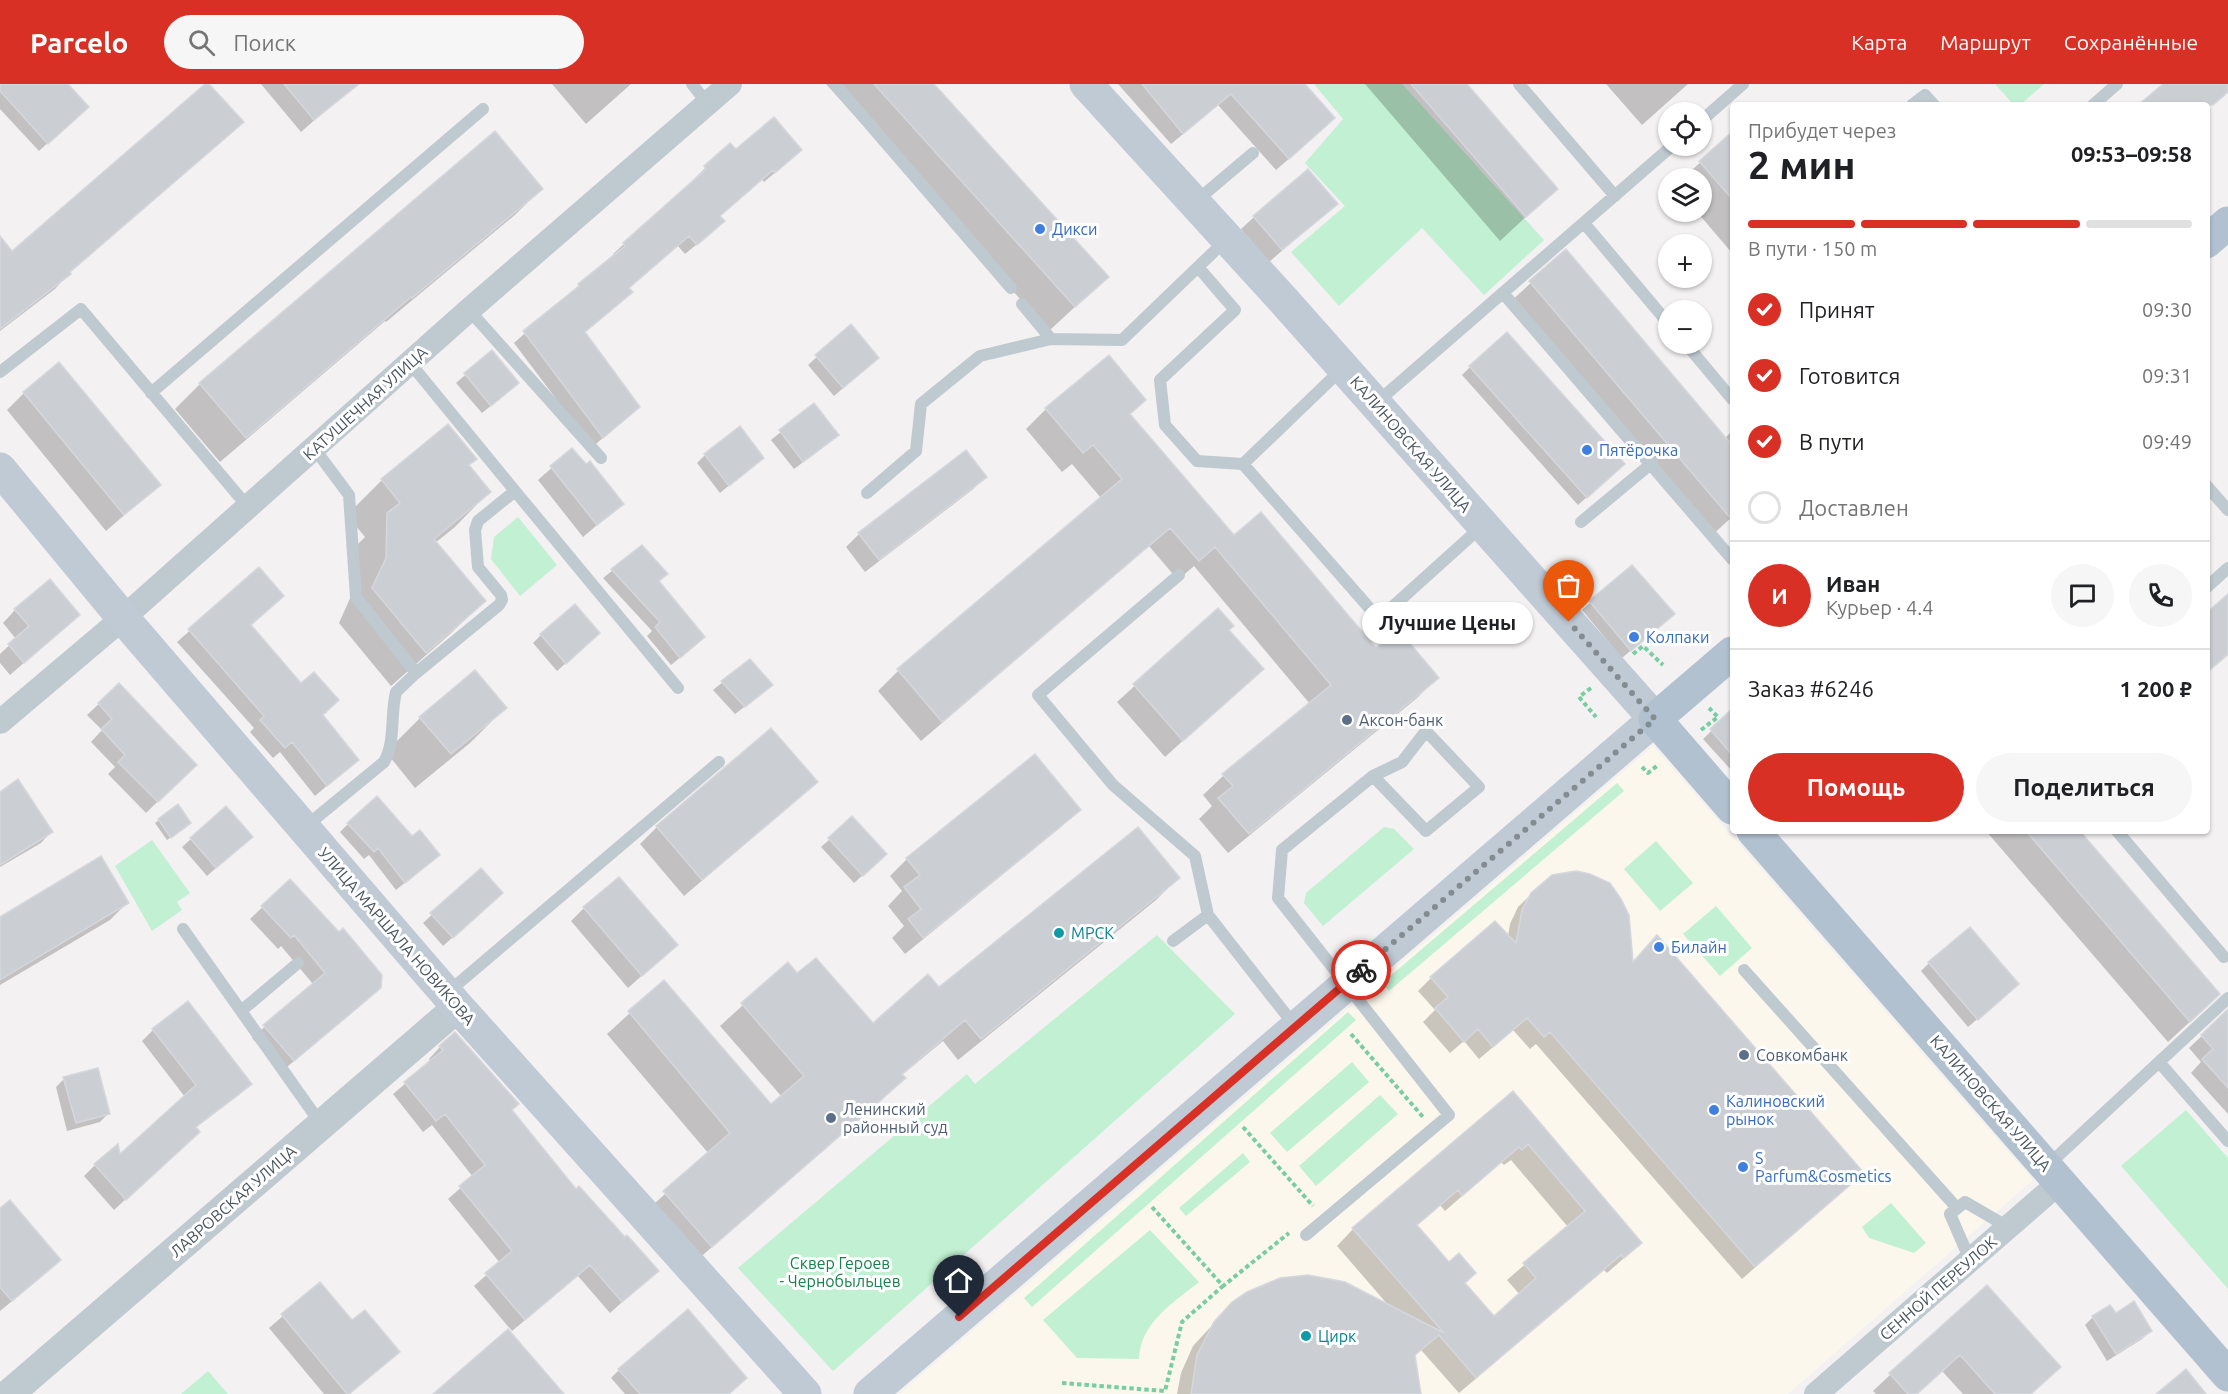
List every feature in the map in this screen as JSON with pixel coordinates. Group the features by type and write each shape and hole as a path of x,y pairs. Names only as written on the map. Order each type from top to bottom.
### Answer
{"main road":[{"name":"КАЛИНОВСКАЯ УЛИЦА","path":"1086,84 1343,368 1730,805"},
{"path":"2210,239 2228,223"},
{"name":"УЛИЦА МАРШАЛА НОВИКОВА","path":"0,470 123,618 452,1000 805,1394"},
{"path":"870,1394 1730,654"},
{"name":"КАЛИНОВСКАЯ УЛИЦА","path":"1756,834 2228,1376"}],"street":[{"name":"КАТУШЕЧНАЯ УЛИЦА","path":"0,722 123,618 469,310 730,84"},
{"name":"ЛАВРОВСКАЯ УЛИЦА","path":"9,1394 322,1124 452,1000"},
{"name":"СЕННОЙ ПЕРЕУЛОК","path":"1816,1394 2008,1227 2053,1174"}],"lane":[{"path":"692,84 708,104"},
{"path":"835,84 1011,288"},
{"path":"1519,84 1615,196"},
{"path":"1712,111 1743,84"},
{"path":"2096,102 2117,84"},
{"path":"1916,102 1924,95 1931,102"},
{"path":"1723,101 1730,110"},
{"path":"151,393 483,109"},
{"path":"1194,203 1253,153"},
{"path":"1375,404 1661,156"},
{"path":"1584,223 1658,311"},
{"path":"867,493 916,451 921,404 980,356 1051,339 1122,340 1227,239"},
{"path":"1198,267 1234,310 1160,380 1165,425 1197,461 1243,464 1379,619 1483,526"},
{"path":"1503,293 1730,557"},
{"path":"1022,304 1051,339"},
{"path":"0,372 81,309 248,507"},
{"path":"469,310 601,458"},
{"path":"1694,354 1730,397"},
{"path":"410,363 678,688"},
{"path":"1243,464 1343,368"},
{"path":"314,448 349,495 356,597 416,673"},
{"path":"1581,522 1652,464"},
{"path":"2210,490 2228,510"},
{"path":"304,828 384,762 391,743 396,692 499,605 502,600 501,595 478,567 475,530 478,521 515,491"},
{"path":"2210,584 2228,568"},
{"path":"1179,575 1038,695 1113,785 1195,856 1208,915 1296,1027"},
{"path":"1306,1235 1449,1115 1278,898 1282,850 1373,776 1402,762 1426,731 1479,787 1426,831 1373,776"},
{"path":"452,1000 719,762"},
{"path":"2119,834 2224,957"},
{"path":"1173,941 1208,915"},
{"path":"183,929 322,1124"},
{"path":"241,1011 298,963"},
{"path":"1744,970 1957,1208"},
{"path":"2053,1174 2159,1062 2228,998"},
{"path":"2159,1062 2228,1141"},
{"path":"1970,1260 1950,1214 1965,1202 2008,1227"}],"path":[{"path":"1632,655 1643,646 1663,665"},
{"path":"1591,687 1579,697 1596,717"},
{"path":"1700,731 1718,717 1706,705"},
{"path":"1638,763 1648,773 1661,762"},
{"path":"1351,1034 1414,1106"},
{"path":"1243,1127 1302,1195"},
{"path":"1152,1207 1223,1286"},
{"path":"1062,1383 1165,1393 1182,1322 1291,1231"}],"shaded area":[{"path":"1653,746 2033,1180 1788,1394 899,1394"}],"green space":[{"path":"1314,84 1402,84 1544,240 1484,295 1422,228 1339,306 1291,252 1345,206 1305,163 1343,119"},
{"path":"1995,84 2044,84 2023,102 2011,102"},
{"path":"518,517 557,565 520,596 491,559 494,537"},
{"path":"1617,783 1624,791 1389,991 1382,983"},
{"path":"1384,827 1394,829 1414,849 1323,926 1304,903 1306,893"},
{"path":"152,840 190,893 177,902 182,910 152,931 115,866"},
{"path":"1656,841 1693,883 1660,911 1624,869"},
{"path":"1716,906 1752,948 1720,976 1683,934"},
{"name":"Сквер Героев - Чернобыльцев","path":"1157,935 1235,1014 833,1371 738,1268 967,1074 975,1084"},
{"path":"1348,1012 1356,1020 1032,1307 1024,1298"},
{"path":"1352,1062 1369,1082 1287,1152 1270,1133"},
{"path":"1380,1095 1398,1114 1316,1186 1299,1166"},
{"path":"2186,1110 2228,1158 2228,1289 2121,1166"},
{"path":"1243,1153 1250,1162 1186,1216 1179,1208"},
{"path":"1891,1203 1926,1243 1914,1253 1869,1238 1862,1227"},
{"path":"1150,1230 1199,1282 1169,1306 1152,1324 1145,1335 1139,1359 1077,1358 1043,1320"},
{"path":"208,1371 228,1394 181,1394"}],"building":[{"path":"0,84 68,84 89,107 48,144 0,91"},
{"path":"205,84 209,84 244,122 70,272 71,274 0,329 0,236 12,251"},
{"path":"284,84 359,84 314,120"},
{"path":"874,84 934,84 1109,277 1075,307"},
{"path":"1142,84 1305,84 1335,118 1289,159 1231,94 1183,134"},
{"path":"1411,84 1467,84 1558,189 1526,217"},
{"path":"2163,84 2228,84 2228,92 2213,105 2210,105 2210,102 2142,102"},
{"path":"774,117 802,150 775,173 773,170 720,216 725,221 697,245 689,236 629,288 633,292 585,332 640,407 603,438 523,331 625,246 623,243 706,169 704,166 730,143 736,149"},
{"path":"495,131 543,189 411,297 246,438 199,383"},
{"path":"1730,134 1730,197 1712,176 1712,168 1705,168 1699,161 1705,156 1712,156 1712,150"},
{"path":"1308,169 1338,204 1282,250 1253,216"},
{"path":"1566,249 1730,443 1730,518 1529,281"},
{"path":"851,324 879,358 843,388 815,355"},
{"path":"1507,332 1625,464 1587,498 1469,366"},
{"path":"492,350 519,383 491,406 464,373"},
{"path":"1109,355 1146,400 1130,414 1234,535 1261,512 1376,648 1398,629 1439,678 1249,834 1218,798 1233,786 1222,774 1331,685 1215,547 1199,561 1170,528 942,722 897,669 1122,479 1093,445 1083,453 1045,408"},
{"path":"59,362 161,485 124,515 23,392"},
{"path":"814,403 839,435 803,462 779,430"},
{"path":"448,424 477,459 469,465 491,492 434,539 486,601 426,653 372,588 386,558 387,513 400,503 381,479"},
{"path":"740,426 764,458 729,486 704,454"},
{"path":"572,448 586,464 590,461 624,504 597,525 550,466"},
{"path":"966,450 987,477 879,560 858,533"},
{"path":"642,545 668,574 659,581 705,637 680,658 655,627 660,622 611,569"},
{"path":"1632,565 1675,614 1631,651 1589,601"},
{"path":"259,567 284,596 251,625 301,683 314,672 339,700 323,715 359,760 327,786 292,742 285,748 260,720 264,716 188,629"},
{"path":"50,579 80,615 24,663 8,644 29,626 14,609"},
{"path":"2228,594 2228,654 2210,670 2210,610"},
{"path":"575,604 600,633 566,664 540,634"},
{"path":"1218,608 1234,626 1229,630 1264,669 1183,741 1133,684"},
{"path":"750,659 773,685 745,707 721,681"},
{"path":"475,670 507,708 451,754 419,717"},
{"path":"119,683 197,765 158,802 118,762 125,755 101,729 112,719 98,703"},
{"path":"1730,711 1730,753 1710,729"},
{"path":"771,728 818,782 702,880 656,826"},
{"path":"1035,754 1081,810 923,938 908,919 921,909 904,887 920,875 906,858"},
{"path":"18,779 53,832 0,865 0,792"},
{"path":"377,796 412,836 420,830 440,855 405,883 378,848 374,852 347,823"},
{"path":"178,804 191,823 171,838 158,819"},
{"path":"226,806 253,837 216,868 190,838"},
{"path":"852,816 887,854 863,876 828,838"},
{"path":"1138,827 1180,878 981,1039 965,1020 902,1074 906,1078 712,1247 663,1191 730,1133 628,1011 664,980 771,1104 804,1076 741,1003 788,962 797,973 816,958 873,1023 928,974 939,987"},
{"path":"2029,834 2083,834 2220,994 2190,1022"},
{"path":"101,856 129,903 0,980 0,917"},
{"path":"481,868 503,893 453,938 430,913"},
{"name":"Калиновский рынок","path":"1576,871 1590,874 1610,883 1621,899 1629,915 1633,962 1657,935 1864,1173 1755,1267 1550,1032 1544,1037 1527,1018 1493,1047 1478,1029 1464,1042 1435,1008 1448,997 1430,977 1495,921 1516,943 1522,910 1531,893 1552,875"},
{"path":"619,877 678,945 642,976 583,907"},
{"path":"290,879 339,932 343,928 382,975 381,988 294,1061 263,1025 325,973 294,935 291,938 261,906"},
{"path":"1970,927 2019,984 1978,1020 1928,962"},
{"path":"188,1001 252,1084 196,1127 200,1132 126,1200 94,1164 118,1144 120,1154 196,1085 152,1029"},
{"path":"2228,1009 2228,1088 2202,1059 2213,1049 2201,1035"},
{"path":"455,1032 519,1104 512,1110 576,1189 579,1186 659,1271 622,1302 590,1265 525,1320 485,1273 512,1251 459,1186 485,1165 445,1114 436,1121 404,1082 443,1050 439,1046"},
{"path":"98,1068 110,1114 76,1123 63,1077"},
{"path":"1513,1091 1642,1243 1624,1258 1621,1255 1476,1378 1439,1335 1415,1355 1421,1394 1191,1394 1197,1355 1214,1322 1232,1302 1247,1292 1280,1278 1308,1275 1345,1282 1444,1333 1352,1228","holes":["1528,1144 1585,1211 1523,1263 1536,1278 1494,1316 1465,1283 1476,1273 1459,1253 1449,1262 1417,1225 1458,1190 1462,1196 1519,1147 1522,1150"]},
{"path":"10,1200 61,1260 12,1301 0,1287 0,1208"},
{"path":"320,1282 352,1320 365,1310 400,1352 349,1394 281,1314"},
{"path":"1987,1285 2061,1367 2031,1394 1995,1394 1960,1355 1917,1394 1908,1394 1889,1373"},
{"path":"2134,1301 2152,1331 2116,1354 2092,1316 2110,1305 2116,1313"},
{"path":"688,1309 747,1378 729,1394 640,1394 618,1369"},
{"path":"508,1329 564,1394 433,1394"},
{"path":"2186,1369 2206,1394 2156,1394"}],"way so far":[{"path":"1361,970 1461,887 1655,719 1569,622"}],"place":[{"name":"Дикси","path":"1040,229"},
{"name":"Пятёрочка","path":"1587,450"},
{"name":"Лучшие Цены","path":"1569,622"},
{"name":"Колпаки","path":"1634,637"},
{"name":"Аксон-банк","path":"1347,720"},
{"name":"МРСК","path":"1059,933"},
{"name":"Билайн","path":"1659,947"},
{"name":"Совкомбанк","path":"1744,1055"},
{"name":"Калиновский рынок","path":"1714,1110"},
{"name":"Ленинский районный суд","path":"831,1118"},
{"name":"S Parfum&Cosmetics","path":"1743,1167"},
{"name":"Цирк","path":"1306,1336"}],"route":[{"path":"959,1317 1361,970"}]}
